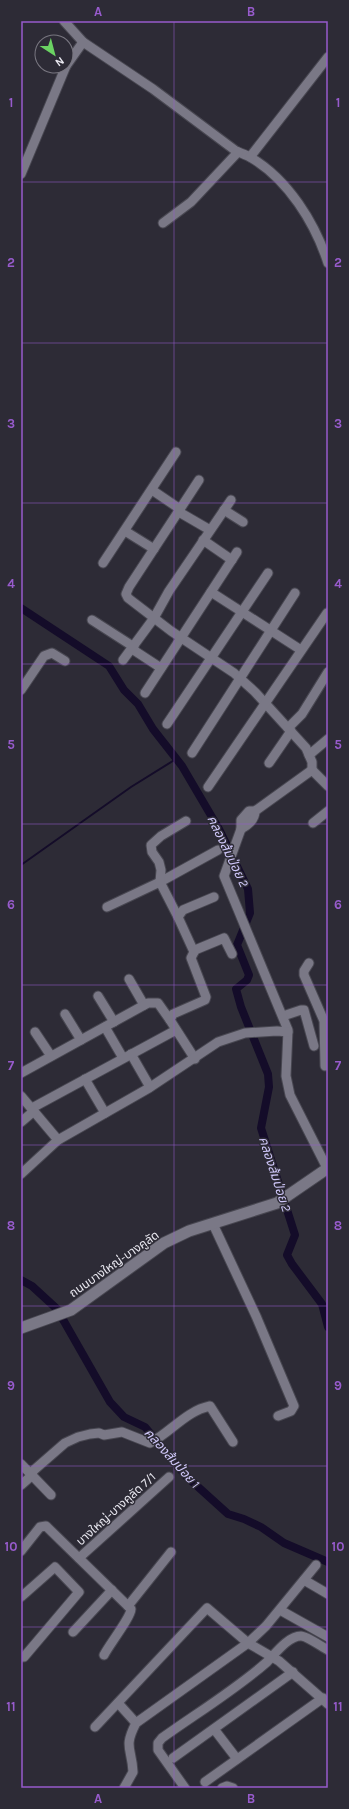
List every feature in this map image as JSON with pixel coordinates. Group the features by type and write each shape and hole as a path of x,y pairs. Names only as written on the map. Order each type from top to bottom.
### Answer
{"street":[{"path":"64,21 83,42 153,89 238,152 250,157 275,177 293,196 320,243 328,263"},
{"path":"74,55 83,42"},
{"path":"250,157 328,57"},
{"path":"21,174 63,74"},
{"path":"163,223 191,202 238,152"},
{"path":"104,563 176,452"},
{"path":"199,480 126,594 128,598 154,618 239,678 265,703 289,730 309,755 312,762 312,770 328,786"},
{"path":"152,490 180,511 210,530"},
{"path":"123,660 154,618 157,610 231,500"},
{"path":"224,510 243,522"},
{"path":"125,531 154,549"},
{"path":"145,694 235,556 203,540"},
{"path":"167,724 268,573"},
{"path":"211,592 301,650"},
{"path":"192,753 295,593"},
{"path":"208,787 327,613"},
{"path":"92,620 161,668"},
{"path":"21,690 44,656 52,653 65,661"},
{"path":"269,763 328,672"},
{"path":"309,755 328,739"},
{"path":"312,770 256,811 249,811 241,820 241,829 224,876 284,1016 288,1032 286,1076 290,1095 328,1168"},
{"path":"313,823 328,811"},
{"path":"186,820 161,836 152,845 152,852 159,862 161,870 160,882 194,952"},
{"path":"107,907 160,882 218,850"},
{"path":"178,917 183,910 214,897"},
{"path":"170,1020 173,1014 205,1000 206,997 191,958 194,952 224,938 232,954"},
{"path":"310,963 304,971 304,975 326,1021 325,1066"},
{"path":"129,979 144,1005"},
{"path":"98,996 114,1022"},
{"path":"21,1073 151,1002 158,1003 195,1059"},
{"path":"284,1016 304,1010 314,1046"},
{"path":"65,1014 80,1040"},
{"path":"308,1024 326,1021"},
{"path":"105,1027 150,1087"},
{"path":"21,1122 33,1109 176,1030"},
{"path":"35,1032 51,1056"},
{"path":"21,1174 58,1140 150,1087 195,1059 218,1042 256,1032 288,1032"},
{"path":"85,1079 105,1113"},
{"path":"21,1096 58,1140"},
{"name":"ถนนบางใหญ่-บางคูลัด","path":"21,1328 70,1310 164,1243 189,1231 281,1200 328,1168"},
{"path":"213,1224 256,1316 294,1406 291,1411 278,1416"},
{"path":"21,1485 29,1478 31,1473 65,1443 90,1434 99,1433 104,1435 122,1432 150,1443 185,1418 210,1406 233,1442"},
{"path":"21,1464 51,1495"},
{"name":"บางใหญ่-บางคูลัด 7/1","path":"79,1558 169,1477"},
{"path":"21,1551 40,1527 44,1525 128,1606 131,1610 131,1615 113,1639 104,1655"},
{"path":"128,1606 172,1552"},
{"path":"124,1788 133,1772 128,1744 130,1734 136,1723 248,1643 280,1610 316,1565"},
{"path":"21,1598 55,1567 80,1592 24,1657 21,1657"},
{"path":"304,1580 328,1594"},
{"path":"73,1632 112,1590"},
{"path":"95,1727 206,1608 248,1643 272,1657 293,1672 326,1701 237,1759 205,1782"},
{"path":"280,1610 328,1637"},
{"path":"185,1788 158,1750 158,1744 162,1738 257,1670 286,1644 301,1636 328,1650"},
{"path":"173,1758 293,1672"},
{"path":"118,1703 136,1723"},
{"path":"214,1729 237,1759"},
{"path":"222,1788 227,1786 233,1788"}],"waterway":[{"name":"คลองส้มป่อย 2","path":"21,608 109,666 124,690 138,704 153,729 182,766 219,829 248,889 250,913 237,945 249,975 247,980 236,989 241,1007 268,1074 269,1087 261,1128 295,1235 287,1255 322,1304 328,1327"},
{"path":"21,865 131,787 176,759"},
{"name":"คลองส้มป่อย 1","path":"21,1280 32,1286 57,1309 110,1402 124,1417 145,1427 186,1476 228,1514 244,1519 261,1527 284,1543 328,1562"}]}
